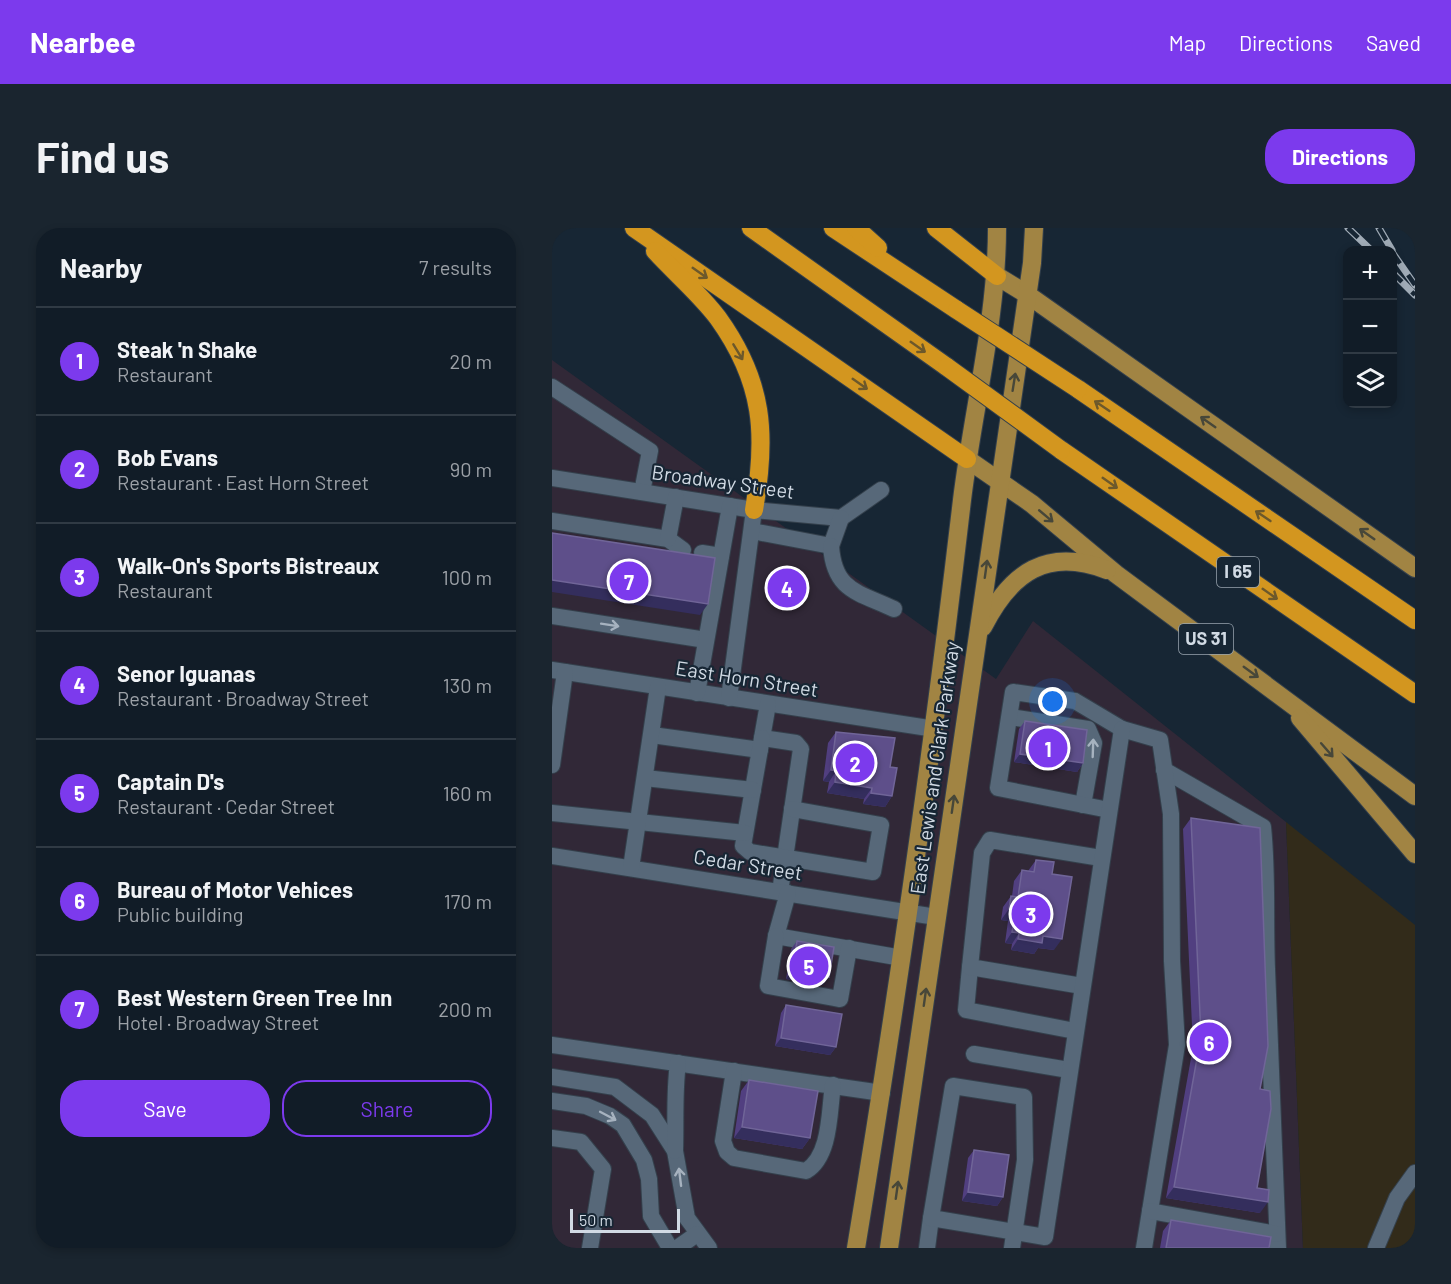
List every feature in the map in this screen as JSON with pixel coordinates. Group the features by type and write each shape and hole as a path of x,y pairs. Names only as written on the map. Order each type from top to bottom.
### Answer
{"highway":[{"path":"634,228 967,459"},
{"path":"634,228 717,318 750,372 761,423 762,443 762,464 754,510"},
{"path":"742,228 854,302"},
{"name":"I 65","path":"751,228 1061,450 1415,694"},
{"path":"833,228 926,292 1078,389 1415,620"},
{"path":"856,228 926,292"},
{"path":"936,228 997,276"}],"main road":[{"name":"East Lewis and Clark Parkway","path":"856,1248 882,1093 935,729 967,459 997,276 997,228"},
{"name":"East Lewis and Clark Parkway","path":"889,1248 1028,295 1034,228"},
{"path":"997,276 1028,295 1415,568"},
{"name":"US 31","path":"967,459 1032,504 1116,574 1415,796"},
{"path":"976,642 1005,590 1022,575 1043,565 1068,560 1094,565 1116,574"},
{"path":"1275,690 1415,854"}],"street":[{"path":"552,387 650,451 642,492"},
{"name":"Broadway Street","path":"552,478 754,510 842,518"},
{"path":"881,490 842,518 831,546 832,568 847,586 894,609"},
{"path":"668,539 676,497"},
{"path":"697,693 730,506"},
{"path":"729,698 754,510"},
{"path":"552,521 668,539 683,550"},
{"path":"752,531 831,546"},
{"path":"702,553 721,556"},
{"path":"552,616 706,640"},
{"path":"552,765 558,671"},
{"name":"East Horn Street","path":"558,671 935,729"},
{"path":"631,868 658,687"},
{"path":"1109,810 998,788 1013,692 1074,700 1122,729 1160,740 1171,814 1172,951 1177,1045 1144,1248"},
{"path":"768,704 743,846 750,852 873,872 881,825 792,809"},
{"path":"1010,717 1088,729 1094,743 1083,805"},
{"path":"931,1218 1013,1240 1044,1242 1074,1031 1122,729"},
{"path":"652,735 761,744 796,743 801,748 785,858 784,892 768,986 840,999 841,947"},
{"path":"1150,1211 1277,1241 1276,1140 1267,966 1268,876 1263,827 1164,770"},
{"path":"645,778 753,790"},
{"path":"552,813 745,833"},
{"path":"1074,1031 966,1010 982,853 990,840 1101,858"},
{"name":"Cedar Street","path":"552,855 936,917"},
{"path":"776,936 902,958"},
{"path":"834,998 829,990 783,982 775,969 777,955 786,945 829,949 841,947"},
{"path":"970,967 1082,986"},
{"path":"552,1045 882,1093"},
{"path":"974,1054 1069,1070"},
{"path":"675,1151 677,1118 674,1095 678,1063"},
{"path":"734,1071 723,1141 727,1152 734,1158 806,1171 815,1166 823,1150 833,1085"},
{"path":"552,1077 615,1088 624,1092 652,1115 675,1151 680,1168 683,1206 697,1234 709,1248"},
{"path":"927,1248 953,1086 1024,1097 1025,1160 1013,1240"},
{"path":"552,1101 585,1106 610,1116 623,1125 644,1160 650,1179 651,1216 670,1248"},
{"path":"552,1138 581,1142 603,1169 590,1248"},
{"path":"1376,1248 1397,1197 1415,1173"},
{"path":"677,1248 697,1234"}],"shaded area":[{"path":"552,360 996,679 1033,621 1286,822 1303,1248 552,1248"},
{"path":"1286,822 1415,925 1415,1248 1303,1248"}],"building":[{"path":"552,533 715,558 708,604 552,580"},
{"path":"1025,721 1087,730 1083,763 1020,754"},
{"path":"836,732 895,738 890,767 897,768 892,796 871,793 872,788 835,782 836,771 831,770"},
{"path":"1191,818 1260,828 1268,1046 1260,1089 1270,1091 1271,1109 1257,1188 1269,1190 1268,1202 1174,1187 1201,1036"},
{"path":"1036,860 1054,862 1052,874 1072,877 1062,939 1043,936 1042,943 1018,939 1019,933 1012,932 1016,910 1009,909 1011,896 1018,897 1022,870 1034,872"},
{"path":"797,941 834,947 829,977 792,970"},
{"path":"786,1005 842,1014 836,1047 781,1038"},
{"path":"749,1080 818,1091 810,1138 742,1127"},
{"path":"974,1150 1009,1155 1003,1197 968,1192"},
{"path":"1171,1220 1271,1237 1269,1248 1166,1248"}],"railway":[{"path":"1348,228 1367,246"},
{"path":"1379,228 1390,246"},
{"path":"1397,259 1415,285"},
{"path":"1397,277 1415,295"}],"place":[{"name":"Best Western Green Tree Inn","path":"629,581"},
{"name":"Senor Iguanas","path":"787,588"},
{"name":"Steak 'n Shake","path":"1048,748"},
{"name":"Bob Evans","path":"855,763"},
{"name":"Walk-On's Sports Bistreaux","path":"1031,914"},
{"name":"Captain D's","path":"809,966"},
{"name":"Bureau of Motor Vehices","path":"1209,1042"}]}
